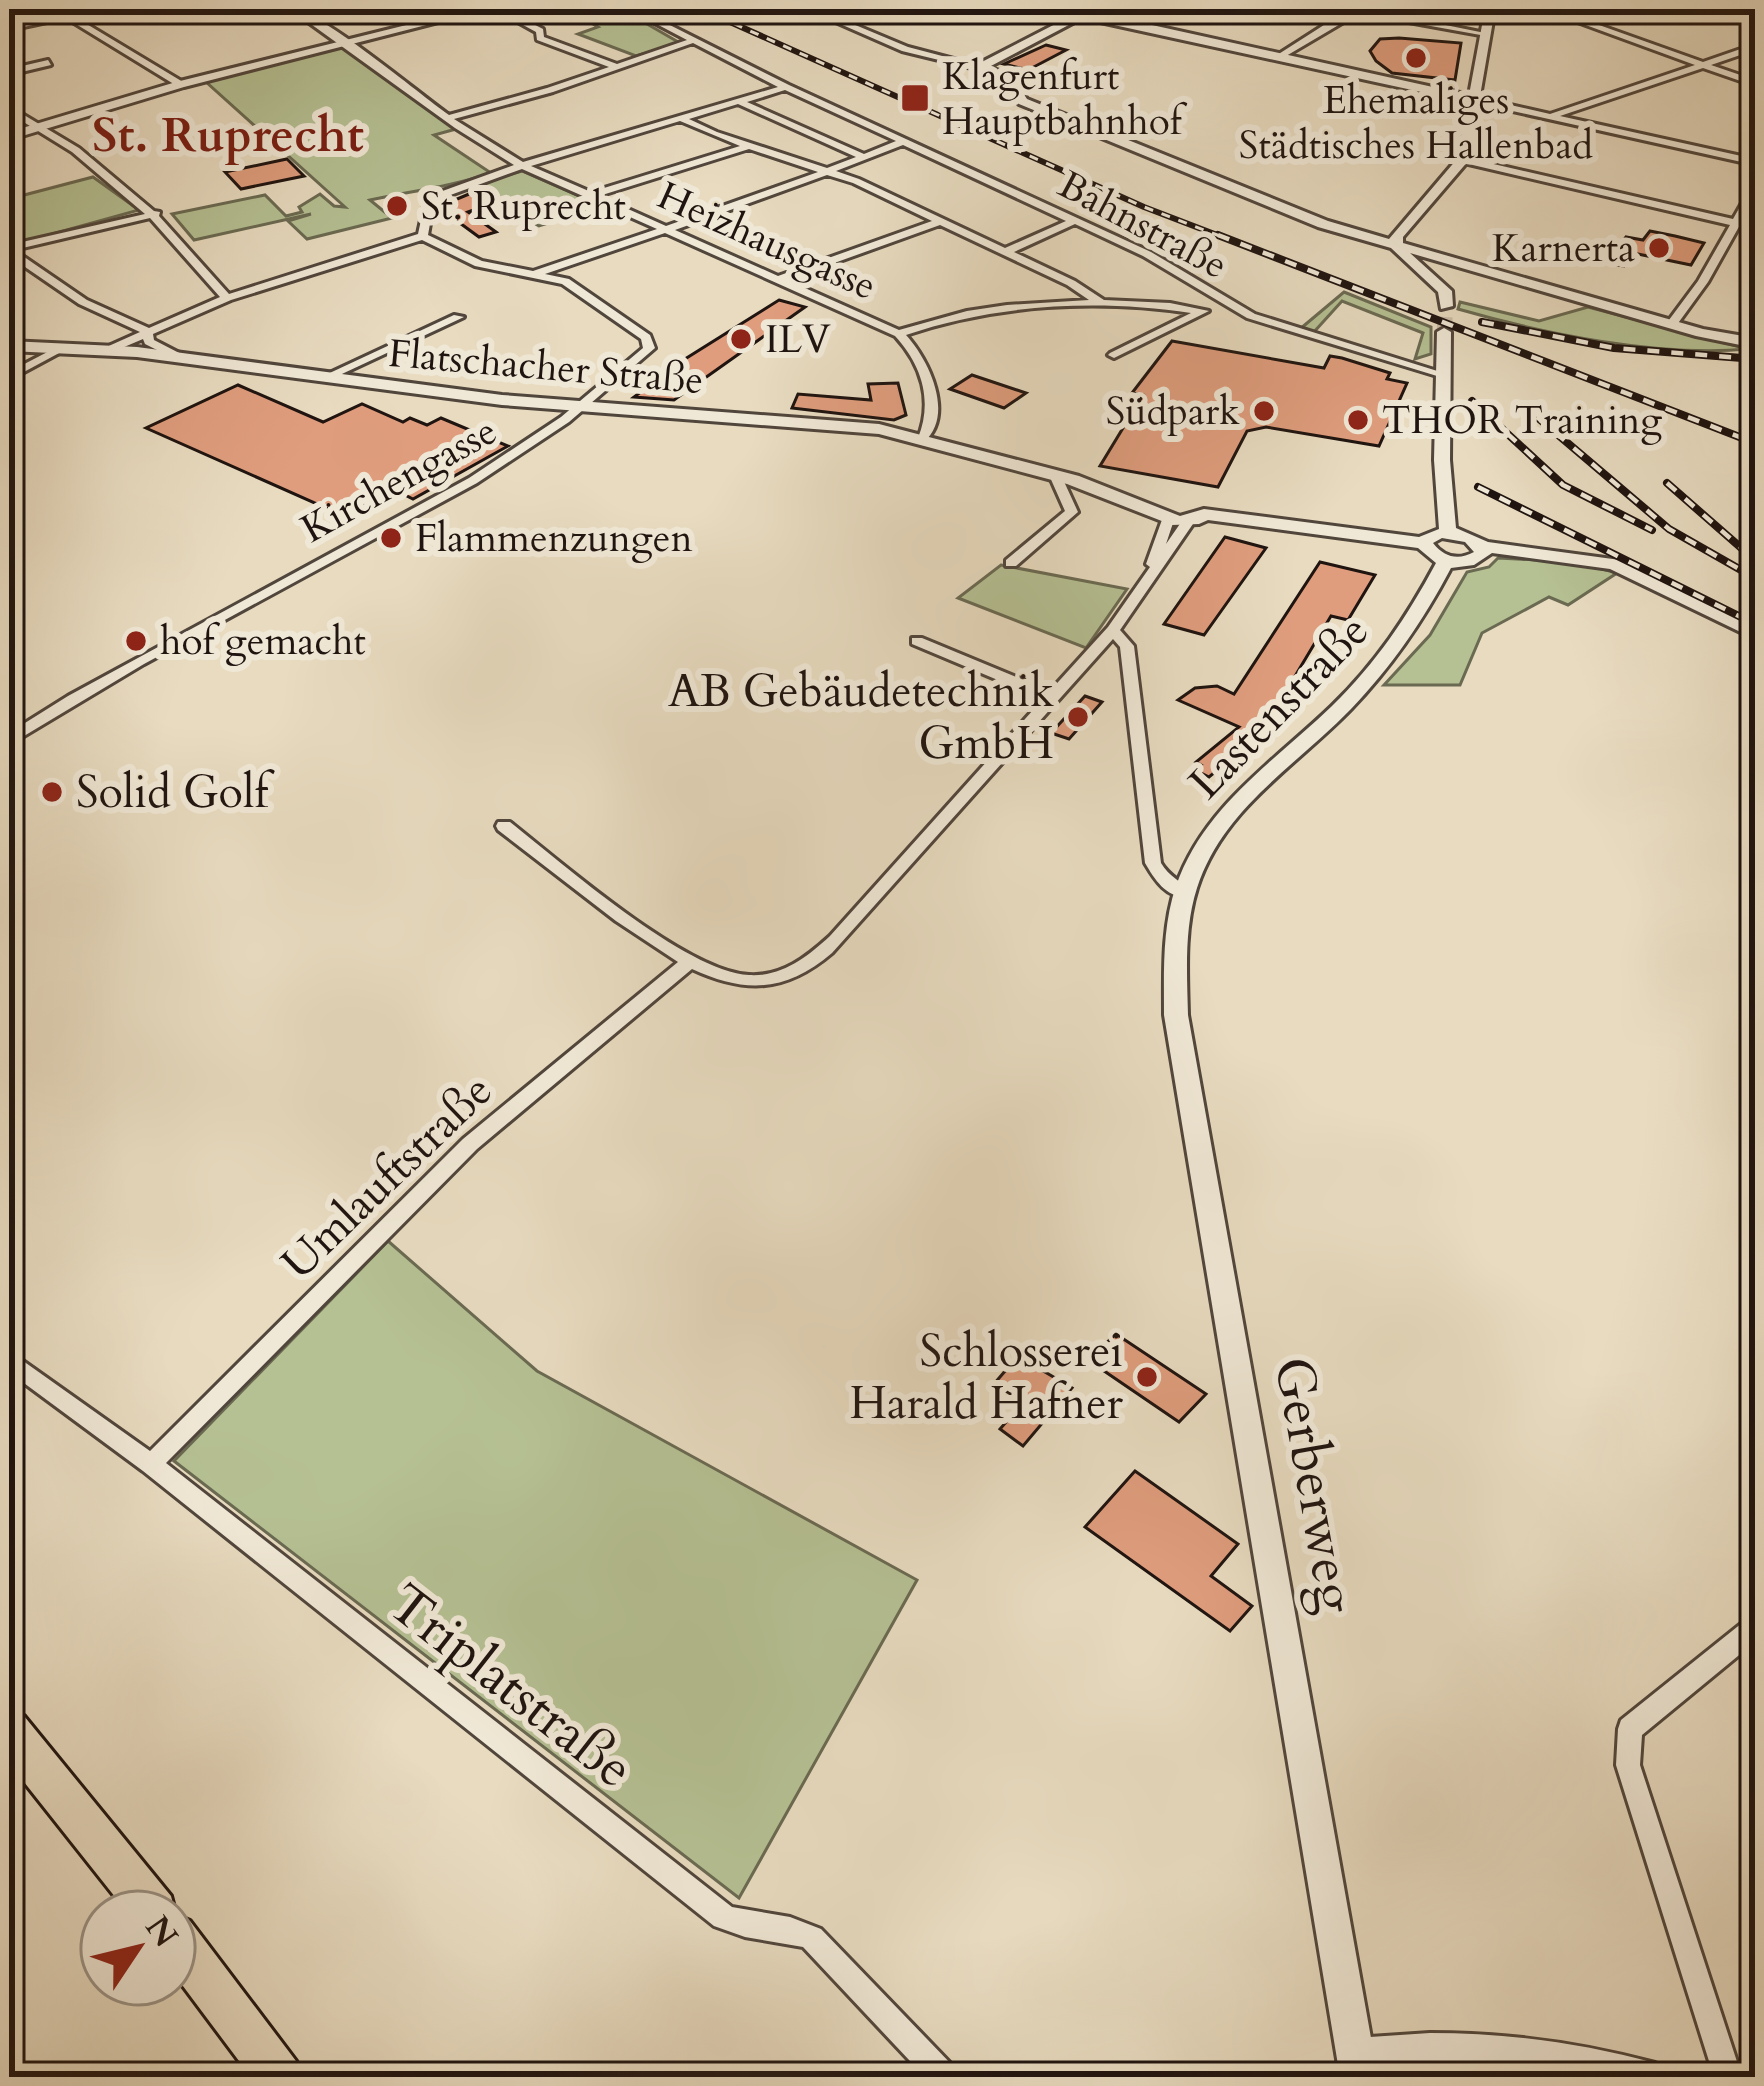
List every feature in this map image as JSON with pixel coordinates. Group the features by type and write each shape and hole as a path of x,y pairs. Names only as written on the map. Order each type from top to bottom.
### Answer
{"main road":[{"path":"11,1735 135,1888"},
{"path":"198,1969 280,2077"}],"street":[{"path":"9,28 100,9"},
{"name":"Heizhausgasse","path":"294,9 349,42 443,114 522,166 899,334 937,319 1100,302 1204,311"},
{"path":"9,136 180,83 484,9"},
{"path":"498,9 540,31 540,38 615,66"},
{"name":"Bahnstraße","path":"632,9 786,87 1147,254 1224,302 1289,331 1441,374"},
{"path":"810,9 892,44 1008,78 1023,101 1284,209 1397,247 1672,325 1755,343"},
{"path":"1055,9 1087,12 1755,163"},
{"path":"1240,16 1251,9"},
{"path":"1278,57 1357,9 1486,34"},
{"path":"1446,306 1445,291 1397,247 1396,236 1463,160 1490,9"},
{"path":"1546,9 1755,83"},
{"path":"1577,20 1617,9"},
{"path":"1732,9 1755,16"},
{"path":"980,67 1087,12"},
{"path":"68,16 180,83"},
{"path":"443,114 572,81 692,41"},
{"path":"1547,117 1755,47"},
{"path":"9,72 48,63"},
{"path":"106,351 226,298 423,236 429,199 522,166 786,87"},
{"path":"740,102 864,158"},
{"path":"9,110 109,172 156,214 226,298"},
{"path":"683,119 830,171 1100,302"},
{"path":"537,273 905,141"},
{"path":"589,196 752,145"},
{"path":"1463,160 1736,223"},
{"path":"1672,325 1703,282 1755,189"},
{"path":"9,250 156,214"},
{"path":"1005,252 1076,220"},
{"path":"780,279 941,221"},
{"name":"Kirchengasse","path":"9,740 118,672 478,476 582,407 645,353 649,343 573,286 537,273 479,265 423,236"},
{"path":"9,250 83,302 147,331"},
{"path":"1428,276 1450,262"},
{"path":"1114,355 1224,302"},
{"path":"325,378 458,316"},
{"path":"147,331 155,347 181,358"},
{"path":"1444,332 1441,374 1448,532"},
{"path":"899,334 930,385 934,419 924,438"},
{"name":"Flatschacher Straße","path":"9,346 181,358 582,407 879,429 1064,477 1179,513 1424,543"},
{"path":"9,377 57,350"},
{"path":"1011,563 1072,512 1064,477"},
{"path":"504,826 615,911 692,961 741,982 785,976 816,960 1113,631 1153,569 1179,513"},
{"path":"1448,532 1475,539 1484,554 1474,561 1446,561 1427,550 1428,537 1448,532"},
{"path":"1483,547 1614,564 1755,632"},
{"name":"Lastenstraße","path":"1181,902 1212,830 1248,789 1382,664 1446,561"},
{"path":"1113,631 1127,646 1153,863 1181,902"},
{"path":"917,641 1054,698"},
{"name":"Gerberweg","path":"1181,902 1173,962 1176,1015 1357,2064"},
{"name":"Umlauftstraße","path":"151,1463 470,1144 692,961"},
{"name":"Triplatstraße","path":"9,1360 151,1463 723,1917 743,1927 789,1926 812,1938 944,2077"},
{"path":"1728,2077 1628,1765 1630,1730 1755,1627"},
{"path":"1357,2064 1408,2045 1537,2051 1654,2077"}],"green space":[{"path":"621,9 680,43 636,56 578,34 598,27 580,16"},
{"path":"346,46 456,129 434,135 491,173 370,200 392,218 307,239 288,221 311,214 194,240 172,214 265,195 286,216 302,212 299,207 320,194 334,206 345,207 205,81"},
{"path":"522,171 602,206 539,226 462,188"},
{"path":"93,177 139,210 9,246 9,199"},
{"path":"1344,292 1431,327 1431,354 1415,359 1423,333 1342,301 1313,333 1300,329"},
{"path":"1460,302 1539,321 1588,307 1748,349 1677,350 1602,341 1458,309"},
{"path":"1498,558 1576,562 1617,573 1568,605 1549,597 1482,633 1460,685 1384,685 1430,635 1467,572 1489,567"},
{"path":"1001,565 1127,589 1086,648 958,598"},
{"path":"388,1241 537,1371 917,1580 739,1898 174,1461"}],"building":[{"name":"Ehemaliges Städtisches Hallenbad","path":"1380,39 1461,43 1455,80 1392,73 1376,61 1370,51"},
{"path":"1046,45 1066,50 1028,70 1004,64"},
{"path":"287,159 304,176 241,189 225,172"},
{"path":"469,194 490,204 468,212 496,232 479,237 438,207"},
{"name":"Karnerta","path":"1650,231 1704,243 1691,265 1633,253 1624,266 1607,263 1626,237 1643,240"},
{"name":"ILV","path":"779,300 805,307 674,400 634,397 685,359"},
{"name":"Südpark","path":"1172,341 1324,368 1330,356 1342,358 1407,383 1379,446 1266,427 1247,431 1218,487 1100,466 1143,395 1132,393"},
{"path":"972,375 1026,393 1004,408 950,389"},
{"path":"898,383 906,415 894,420 792,408 798,394 871,400 868,384"},
{"path":"238,385 323,422 362,404 403,422 410,418 427,425 441,418 508,446 413,499 395,490 344,516 146,428"},
{"path":"1225,537 1266,548 1204,635 1164,624"},
{"path":"1320,562 1375,575 1348,620 1331,616 1285,693 1303,700 1209,777 1195,770 1201,765 1196,762 1239,727 1178,700 1195,688 1217,686 1234,694"},
{"name":"AB Gebäudetechnik GmbH","path":"1085,696 1102,702 1069,739 1051,733"},
{"name":"Schlosserei Harald Hafner","path":"1116,1334 1206,1394 1179,1422 1088,1360"},
{"path":"1018,1356 1072,1388 1023,1446 1000,1429 1024,1402 994,1384"},
{"path":"1135,1471 1238,1544 1211,1576 1252,1606 1230,1631 1085,1527"}],"tunnel":[{"path":"1444,332 1446,306"}],"railway":[{"path":"701,9 1144,207 1225,238"},
{"path":"1218,235 1755,443"},
{"path":"1482,322 1614,348 1755,359"},
{"path":"1472,401 1563,485 1652,530"},
{"path":"1537,417 1669,529 1755,578"},
{"path":"1667,483 1755,560"},
{"path":"1478,487 1755,624"}],"place":[{"name":"Ehemaliges Städtisches Hallenbad","path":"1416,58"},
{"name":"Klagenfurt Hauptbahnhof","path":"915,98"},
{"name":"St. Ruprecht","path":"397,206"},
{"name":"Karnerta","path":"1659,248"},
{"name":"ILV","path":"741,339"},
{"name":"Südpark","path":"1264,411"},
{"name":"THOR Training","path":"1358,420"},
{"name":"Flammenzungen","path":"391,538"},
{"name":"hof gemacht","path":"136,641"},
{"name":"AB Gebäudetechnik GmbH","path":"1078,717"},
{"name":"Solid Golf","path":"52,792"},
{"name":"Schlosserei Harald Hafner","path":"1147,1377"}],"district":[{"name":"St. Ruprecht","path":"228,135"}]}
